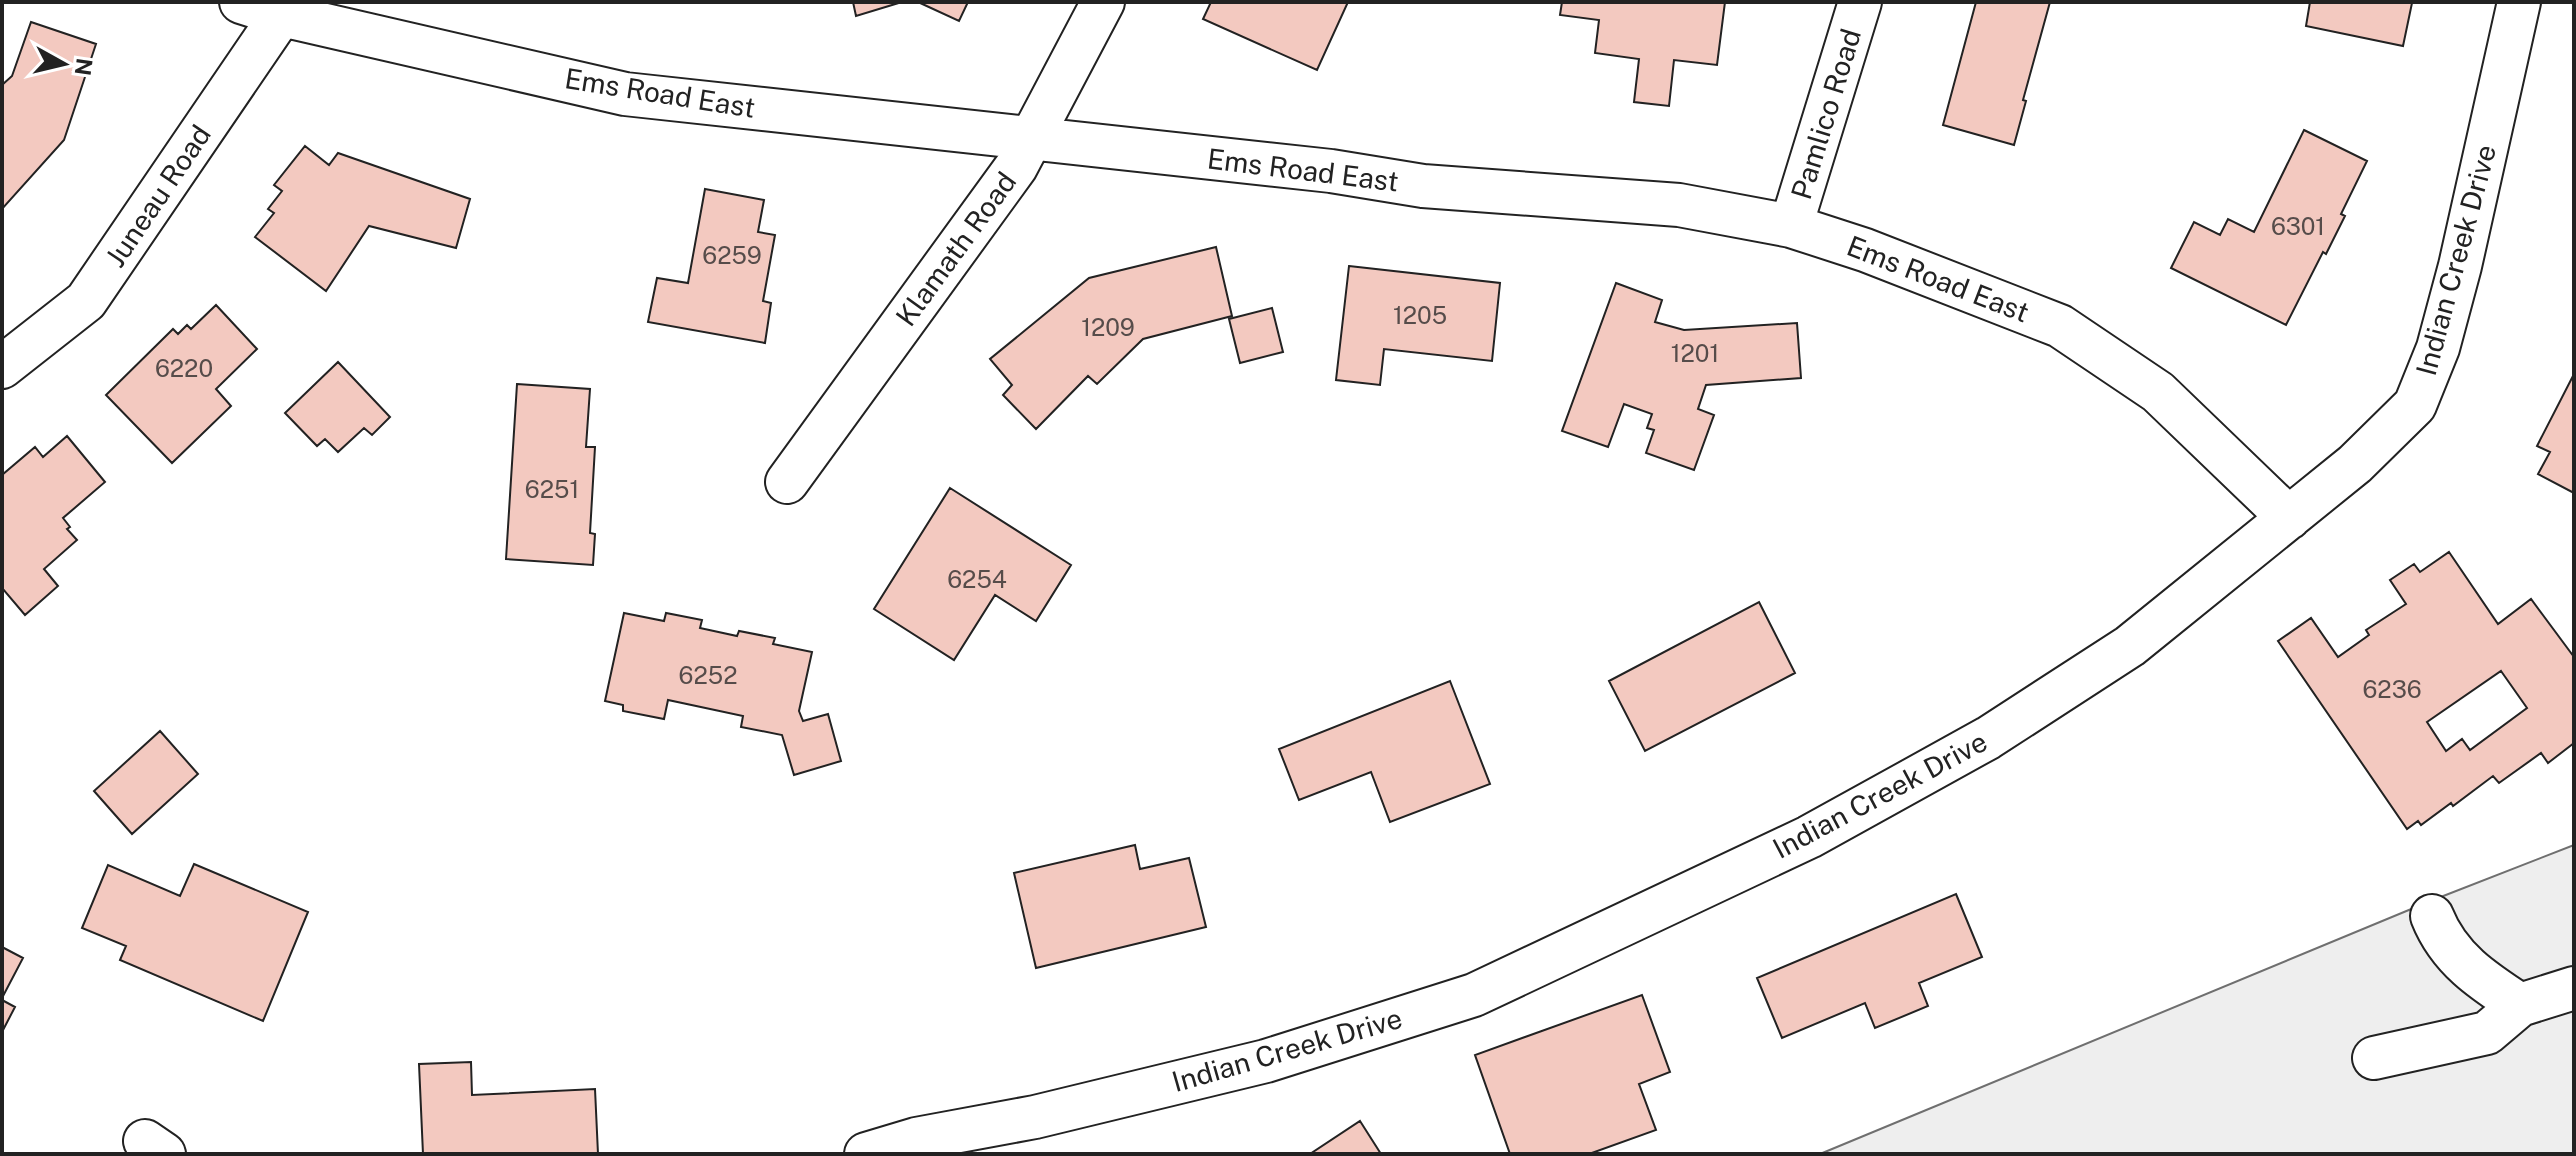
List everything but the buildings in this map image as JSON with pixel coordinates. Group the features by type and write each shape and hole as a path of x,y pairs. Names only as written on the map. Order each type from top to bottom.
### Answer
{"street":[{"name":"Ems Road East","path":"241,2 286,8 625,94 1331,171 1423,186 1679,205 1791,226 1865,250 2060,326 2158,392 2289,518"},
{"name":"Klamath Road","path":"787,482 1016,167 1103,2"},
{"name":"Pamlico Road","path":"1791,226 1860,2"},
{"name":"Indian Creek Drive","path":"866,1154 916,1139 1035,1117 1266,1061 1474,995 1809,837 1988,738 2130,646 2355,464 2415,405 2438,348 2460,266 2519,2"},
{"name":"Juneau Road","path":"2,367 86,301 286,8"},
{"path":"2432,916 2455,957 2520,1005"},
{"path":"2374,1058 2487,1033 2520,1005 2574,988"}],"shaded area":[{"path":"2574,845 2574,1154 1820,1154 2433,900"}]}
